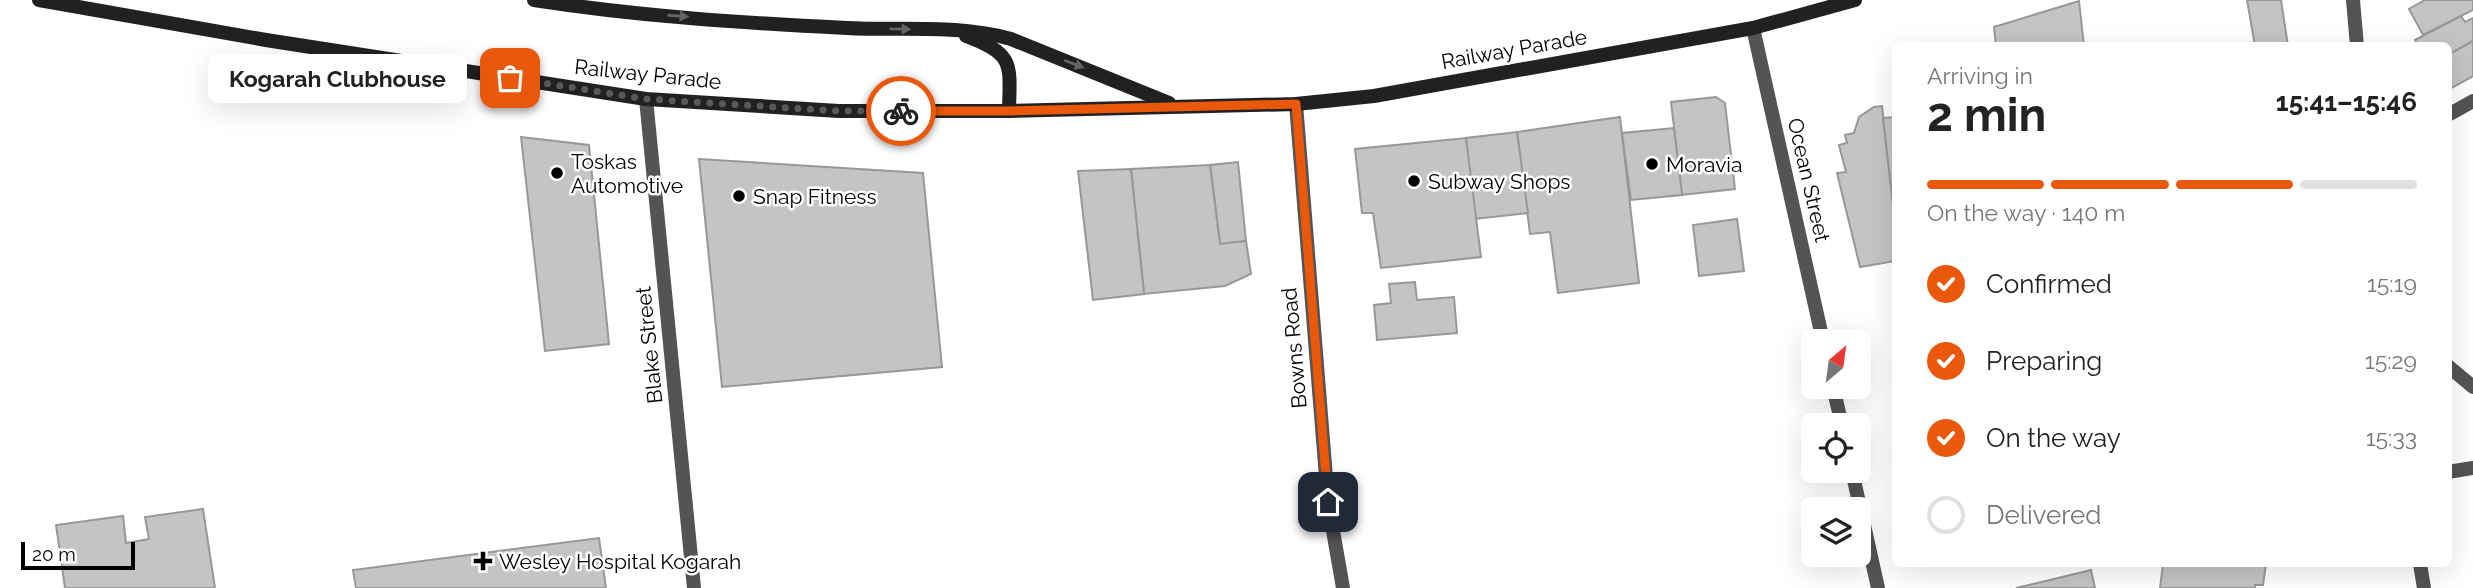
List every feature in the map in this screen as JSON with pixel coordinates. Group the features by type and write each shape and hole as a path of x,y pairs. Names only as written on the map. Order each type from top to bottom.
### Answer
{"main road":[{"name":"Railway Parade","path":"39,0 266,40 646,99 839,111 1009,111 1296,104 1374,96 1754,28 1855,0"},
{"name":"Railway Parade","path":"534,0 847,28 985,32 1011,39 1175,106"},
{"path":"952,30 980,41 1007,59 1010,69 1009,111"}],"street":[{"path":"2353,0 2357,42"},
{"name":"Ocean Street","path":"1754,28 1820,329"},
{"name":"Blake Street","path":"646,99 694,588"},
{"path":"2452,113 2473,101"},
{"name":"Bowns Road","path":"1296,104 1328,502 1343,588"},
{"path":"2452,369 2473,387"},
{"path":"2452,471 2473,468"},
{"path":"1855,483 1878,588"},
{"path":"2420,567 2424,588"}],"building":[{"path":"2247,0 2281,0 2287,42 2254,42"},
{"path":"2425,0 2473,0 2473,10 2423,35 2409,9"},
{"path":"2079,1 2084,42 1996,42 1994,27"},
{"path":"2461,16 2465,22 2473,18 2473,41 2452,53 2452,42 2415,40"},
{"path":"2473,41 2473,76 2452,88 2452,53"},
{"path":"1716,97 1725,103 1735,189 1682,195 1671,102"},
{"path":"1882,106 1892,194 1892,262 1860,267 1837,173 1846,172 1839,145 1847,143 1845,135 1854,133 1859,117 1874,107"},
{"path":"1620,117 1639,283 1558,293 1550,232 1530,234 1517,132"},
{"path":"1892,117 1892,196 1883,118"},
{"name":"Moravia","path":"1674,128 1682,195 1631,200 1622,133"},
{"path":"1517,132 1528,213 1475,219 1466,138"},
{"path":"521,137 589,145 609,344 545,351"},
{"name":"Subway Shops","path":"1466,138 1481,257 1381,268 1373,213 1362,213 1355,149"},
{"path":"699,159 923,173 942,367 722,387"},
{"path":"1238,162 1246,241 1220,244 1210,165"},
{"path":"1210,165 1220,244 1246,241 1251,274 1225,286 1144,294 1131,169"},
{"path":"1131,169 1144,294 1093,300 1078,171"},
{"path":"1737,219 1744,271 1699,276 1693,225"},
{"path":"1415,282 1417,300 1454,297 1457,333 1377,340 1374,305 1391,303 1389,284"},
{"path":"203,509 215,588 65,588 56,525 123,516 126,543 149,539 145,517"},
{"path":"599,538 606,588 356,588 353,570"},
{"path":"2163,567 2266,567 2263,585 2255,585 2255,588 2160,588"},
{"path":"2091,570 2095,588 2016,588"}],"way so far":[{"path":"510,78 646,99 839,111 901,111"}],"place":[{"name":"Kogarah Clubhouse","path":"510,78"},
{"name":"Moravia","path":"1652,164"},
{"name":"Toskas Automotive","path":"557,173"},
{"name":"Subway Shops","path":"1414,181"},
{"name":"Snap Fitness","path":"739,196"},
{"name":"Wesley Hospital Kogarah","path":"483,561"}],"route":[{"path":"901,111 1296,104 1328,502"}]}
